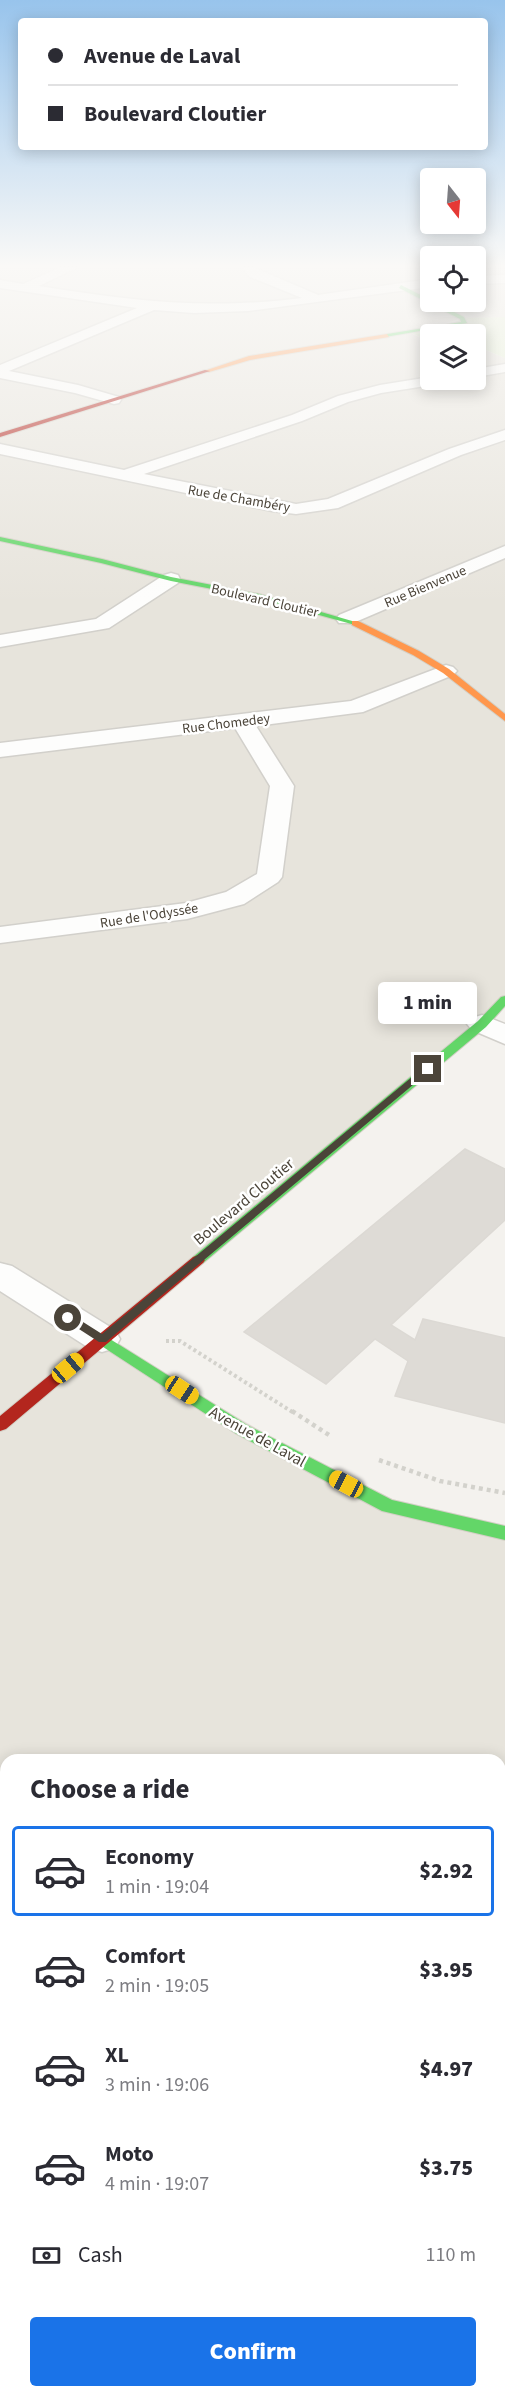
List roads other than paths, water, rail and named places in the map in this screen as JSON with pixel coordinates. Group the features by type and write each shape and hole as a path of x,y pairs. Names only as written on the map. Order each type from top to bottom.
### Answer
{"street":[{"path":"36,380 114,400"},
{"path":"0,435 179,380"},
{"path":"122,476 297,418 343,399 380,389 420,383"},
{"name":"Rue de Chambéry","path":"0,449 272,506 314,508 347,499 455,452 505,435"},
{"name":"Boulevard Cloutier","path":"0,539 102,561 171,579 259,596 346,619 416,652 446,671 505,718"},
{"name":"Rue Bienvenue","path":"346,619 500,558"},
{"path":"0,641 102,624 171,579"},
{"name":"Rue Chomedey","path":"0,750 355,707 446,671"},
{"name":"Rue de l'Odyssée","path":"0,935 187,911 235,898 269,877 282,786 242,721"},
{"name":"Boulevard Cloutier","path":"0,1425 102,1339 493,1029 505,999"},
{"name":"Avenue de Laval","path":"0,1275 241,1429 388,1506 505,1533"}]}
